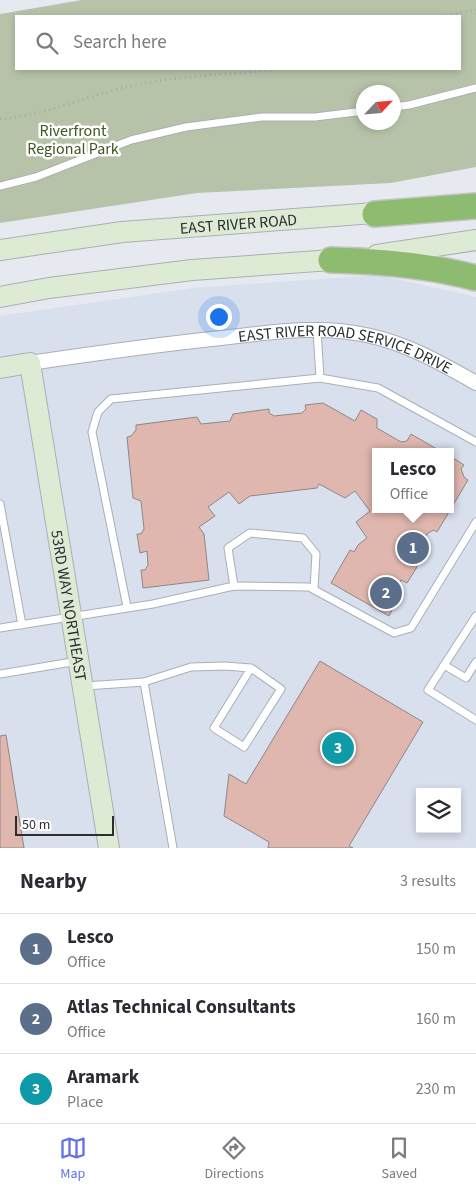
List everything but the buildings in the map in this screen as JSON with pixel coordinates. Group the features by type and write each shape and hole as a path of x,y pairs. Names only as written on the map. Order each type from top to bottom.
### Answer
{"highway":[{"path":"375,214 476,206"},
{"path":"331,260 403,264 433,268 476,278"}],"street":[{"name":"EAST RIVER ROAD","path":"0,250 153,229 375,214 419,207 476,193"},
{"path":"0,297 49,288 192,270 389,254 476,240"},
{"name":"EAST RIVER ROAD SERVICE DRIVE","path":"0,368 213,339 317,330 366,335 422,352 476,383"},
{"name":"53RD WAY NORTHEAST","path":"30,363 109,848"}],"lane":[{"path":"401,106 476,88"},
{"path":"0,186 36,177 131,140 186,127 262,117 315,117 356,112"},
{"path":"317,330 320,378"},
{"path":"127,607 92,432 98,412 111,399 320,378 378,388 476,442"},
{"path":"0,504 22,625"},
{"path":"0,628 153,604 234,586 309,587 394,632 410,628 476,522"},
{"path":"234,586 228,548 250,533 303,538 316,554 314,589"},
{"path":"476,616 428,690 476,720"},
{"path":"0,674 78,661"},
{"path":"444,665 466,678 476,662"},
{"path":"82,686 144,682 191,667 225,666 252,668 281,688 244,747 214,728 252,668"},
{"path":"144,682 173,848"}],"path":[{"path":"447,15 476,10"},
{"path":"0,119 58,107 126,87 170,79 271,70"}],"shaded area":[{"path":"378,275 476,297 476,848 0,848 0,316 193,288"}],"green space":[{"name":"Riverfront Regional Park","path":"82,0 476,0 476,167 391,183 197,193 0,223 0,14"}],"place":[{"name":"Lesco","path":"413,548"},
{"name":"Atlas Technical Consultants","path":"386,593"},
{"name":"Aramark","path":"338,748"}]}
